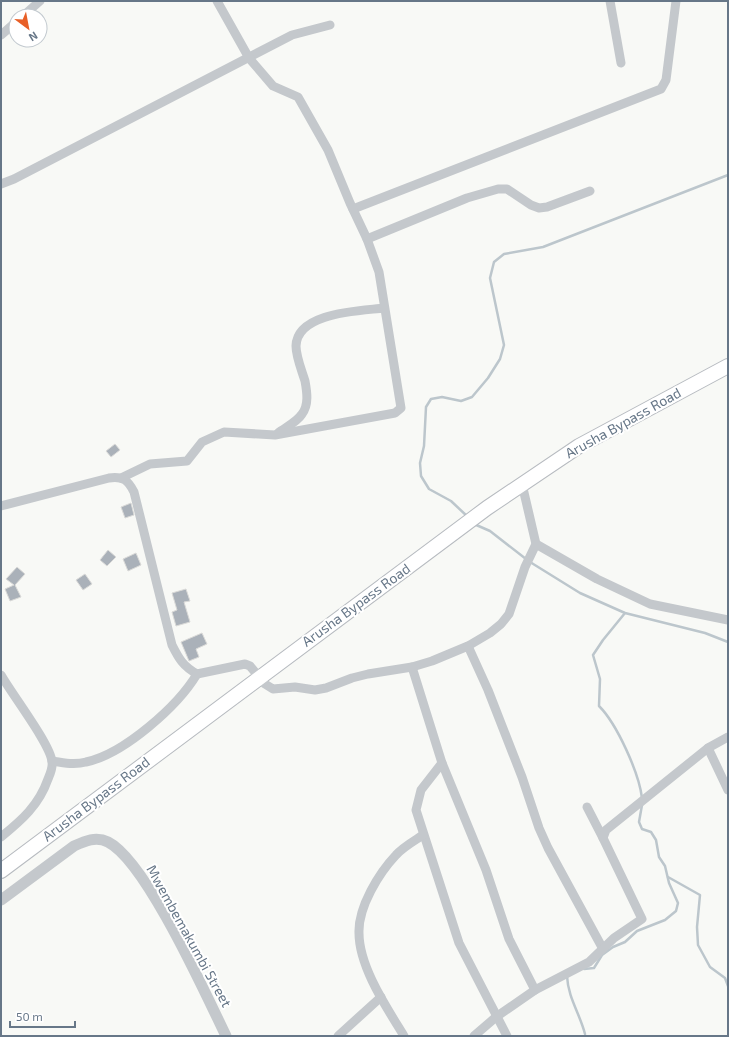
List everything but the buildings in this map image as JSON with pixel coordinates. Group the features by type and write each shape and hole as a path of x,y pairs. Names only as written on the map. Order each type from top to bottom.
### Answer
{"main road":[{"name":"Arusha Bypass Road","path":"1,871 487,508 578,446 728,366"}],"street":[{"path":"32,8 40,1"},
{"path":"1,506 110,478 122,478 150,464 187,461 202,442 224,432 275,435 395,413 400,410 402,404 384,308 379,272 367,239 328,150 298,97 273,86 250,58 217,1"},
{"path":"610,1 621,63"},
{"path":"353,209 661,89 666,80 676,1"},
{"path":"1,184 14,179 292,36 330,25"},
{"path":"367,239 467,198 498,189 507,189 531,205 539,208 547,207 590,191"},
{"path":"275,435 298,419 305,409 307,401 306,387 296,346 298,336 303,329 317,320 334,314 384,308"},
{"path":"122,478 129,483 134,492 172,645 183,664 197,674"},
{"path":"52,761 71,764 86,762 112,752 165,713 181,696 197,674 245,664 250,666 268,686 273,689 295,687 315,690 326,688 352,678 368,674 412,667 432,661 468,646 490,633 509,614 525,567 536,544 522,484"},
{"path":"536,544 598,579 650,604 728,620"},
{"path":"468,646 488,690 522,777 539,828 603,949"},
{"path":"412,667 442,763 486,870 509,939 535,990"},
{"path":"1,675 37,731 52,761 52,768 43,794 35,806 1,837"},
{"path":"603,838 606,830 632,808 708,748 728,737"},
{"path":"708,748 728,790"},
{"path":"442,763 421,790 417,800 416,810 459,943 507,1036"},
{"path":"474,1036 496,1017 535,990 590,962 614,938 642,919 587,807"},
{"path":"404,1036 381,996 364,962 358,933 371,890 396,855 423,835"},
{"name":"Mwembemakumbi Street","path":"1,900 74,846 93,839 109,842 122,853 143,878 213,1006 226,1036"},
{"path":"338,1036 381,996"}],"waterway":[{"path":"468,517 451,501 429,489 421,476 420,463 424,446 426,407 431,399 442,397 461,401 472,397 488,378 500,359 504,345 490,278 494,262 504,254 543,247 728,175"},
{"path":"474,524 490,531 526,559"},
{"path":"530,562 580,593 625,613 705,633 728,642"},
{"path":"625,613 593,655 600,679 599,706 620,736 637,776 642,798"},
{"path":"584,969 594,968 602,955 613,947 625,942 637,931 665,920 676,911 678,903 669,883 665,866 659,857 656,840 651,832 642,829 639,822 642,805"},
{"path":"668,877 700,895 697,927 698,945 710,967 725,978 728,986"},
{"path":"567,976 572,999 585,1034"}]}
